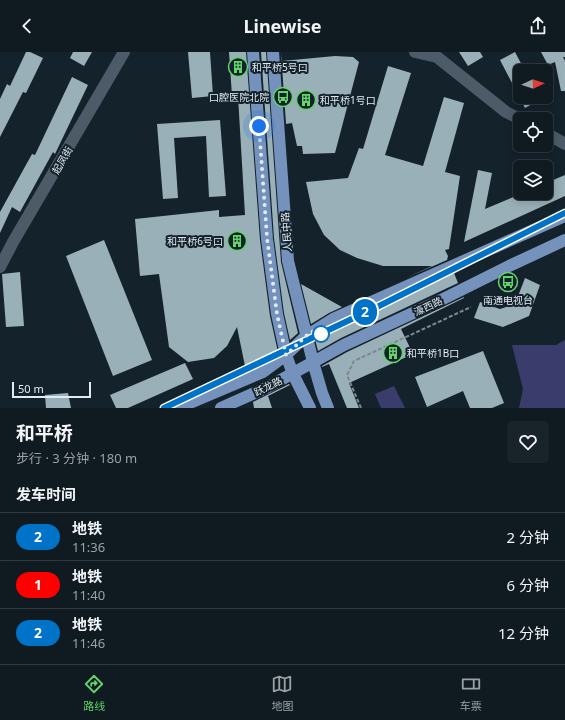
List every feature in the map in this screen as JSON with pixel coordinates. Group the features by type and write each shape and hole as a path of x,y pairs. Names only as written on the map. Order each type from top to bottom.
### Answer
{"main road":[{"name":"人民中路","path":"253,52 267,238 277,314 286,355 293,374 310,408"},
{"name":"人民中路","path":"273,52 288,261 313,362 328,408"},
{"path":"286,355 306,336 333,319 565,216"},
{"name":"濠西路","path":"293,374 344,345 565,240"},
{"name":"跃龙路","path":"178,408 264,372 286,355"},
{"name":"跃龙路","path":"221,408 293,374"}],"street":[{"name":"起凤街","path":"0,267 124,52"},
{"path":"415,52 436,54 506,112 513,116"},
{"path":"553,137 565,144"}],"path":[{"path":"362,408 347,375 354,361 471,307"}],"shaded area":[{"path":"565,340 565,408 519,408 523,389 512,345 556,345"},
{"path":"394,386 405,408 381,408 375,394"}],"building":[{"path":"26,52 30,52 43,58 26,93 23,92 0,137 0,99 7,84 10,86"},
{"path":"73,52 92,52 84,66 70,58"},
{"path":"188,52 210,52 213,96 192,98"},
{"path":"229,52 246,52 260,240 270,316 278,352 259,365 246,371 237,327 227,346 214,358 188,362 169,347 159,274 140,276 135,219 219,210 219,217 245,215 238,96 232,96"},
{"path":"261,52 266,52 281,262 298,333 290,340 284,313 274,238"},
{"path":"281,52 282,61 335,56 353,57 359,62 335,153 303,154 302,146 297,146 292,123 286,124"},
{"path":"459,52 480,52 483,57 468,66"},
{"path":"515,52 521,64 513,64 513,85 500,60"},
{"path":"541,52 565,52 565,57 563,57 565,61 565,91 561,91 555,62 547,64"},
{"path":"388,66 411,73 385,155 423,166 444,97 464,103 445,172 460,176 449,249 445,250 448,256 447,260 406,278 432,266 383,266 357,258 340,250 324,235 313,214 306,182 348,178 359,148 363,149"},
{"path":"72,77 88,85 55,154 53,152 20,212 12,207 0,233 0,212 32,154 35,155"},
{"path":"523,104 532,104 525,108"},
{"path":"220,120 226,196 209,197 206,136 174,138 178,198 163,199 157,124"},
{"path":"478,170 492,173 485,209 513,197 513,200 553,200 553,180 565,175 565,196 464,242"},
{"path":"104,240 152,360 113,376 66,256"},
{"path":"20,272 24,326 6,327 2,274"},
{"path":"454,273 458,283 341,338 318,351 315,339 337,326"},
{"path":"525,278 540,285 529,316 503,327 474,318 480,302 500,309 515,304"},
{"path":"301,284 342,307 311,324"},
{"path":"464,297 401,329 413,354 349,383 359,408 347,408 329,364 322,366 347,352"},
{"path":"483,351 504,403 492,408 470,408 463,391 427,407 415,377"},
{"path":"185,363 193,379 128,408 116,408 110,395"},
{"path":"289,384 290,385 268,396 272,408 254,408 253,402"},
{"path":"68,393 71,408 46,408 45,395"}],"metro line":[{"name":"2","path":"164,408 377,307 565,213"}],"place":[{"name":"和平桥5号口","path":"238,67"},
{"name":"口腔医院北院","path":"283,97"},
{"name":"和平桥1号口","path":"306,100"},
{"name":"和平桥6号口","path":"237,241"},
{"name":"南通电视台","path":"508,282"},
{"name":"和平桥1B口","path":"393,353"}],"route":[{"path":"259,126 267,238 277,314 286,355 306,336 320,327 321,334"}]}
